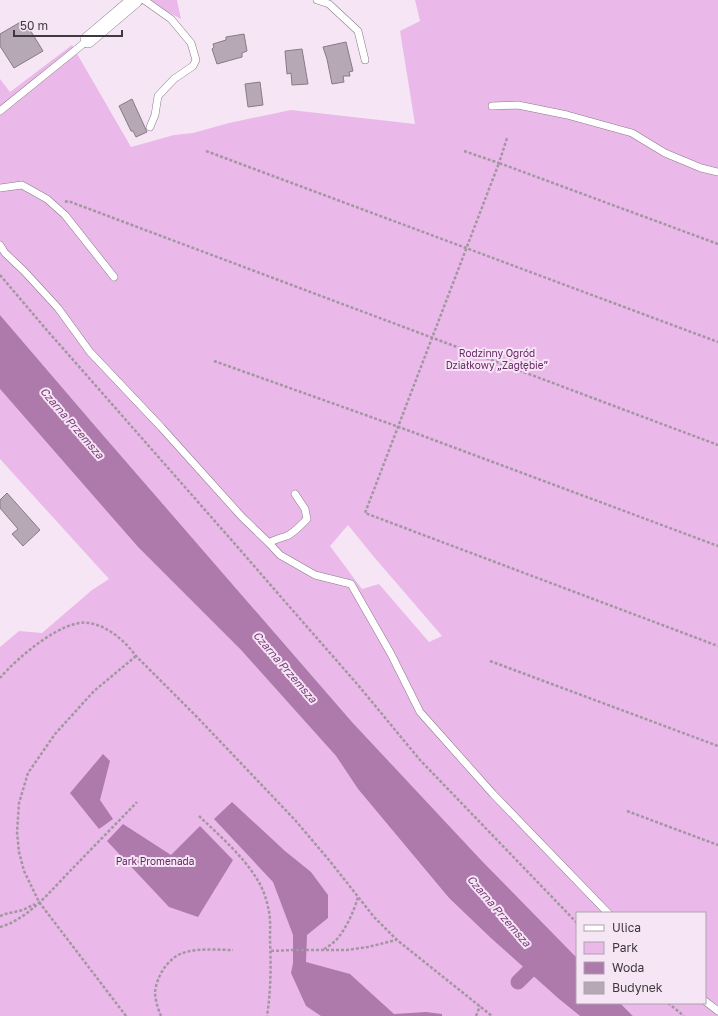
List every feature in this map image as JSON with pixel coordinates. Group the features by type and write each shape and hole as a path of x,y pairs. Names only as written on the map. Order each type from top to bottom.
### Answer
{"street":[{"path":"88,40 135,0"}],"lane":[{"path":"144,0 171,19 191,43 196,60 193,66 174,78 158,96 155,115 150,127"},
{"path":"317,0 329,4 358,31 365,60"},
{"path":"0,111 88,40"},
{"path":"492,106 518,105 567,115 632,133 665,153 700,168 718,172"},
{"path":"0,188 22,185 47,199 65,215 114,277"},
{"path":"0,245 5,253 58,308 90,352 161,427 242,517 270,543 280,555 315,575 351,584 392,654 420,712 493,794 607,912"},
{"path":"270,543 295,531 307,519 305,509 295,494"},
{"path":"706,1002 718,1011"}],"path":[{"path":"508,138 467,249 365,513 718,646"},
{"path":"206,151 718,342"},
{"path":"464,151 718,244"},
{"path":"57,208 64,202 68,201 718,445"},
{"path":"0,275 44,328 230,538 420,760 576,922"},
{"path":"214,361 399,427 718,546"},
{"path":"0,678 32,648 46,638 71,625 80,622 92,624 108,630 130,647 136,656 197,717 295,820 374,917 397,940 492,1016"},
{"path":"130,1016 126,1015 39,902 24,871 19,852 17,832 19,803 28,773 55,734 94,691 136,656"},
{"path":"490,661 718,746"},
{"path":"0,928 21,918 39,902 138,802"},
{"path":"627,811 718,844"},
{"path":"199,816 244,862 257,878 265,894 269,908 271,951 269,1005 267,1016"},
{"path":"324,950 335,941 344,928 355,907 358,897"},
{"path":"0,916 23,910 39,902"},
{"path":"271,951 347,950 397,940"},
{"path":"161,1016 155,993 158,980 166,966 175,957 186,952 233,950"},
{"path":"669,1004 684,1016"},
{"path":"476,1016 480,1006"}],"green space":[{"path":"146,0 177,0 181,19"},
{"name":"Rodzinny Ogród Działkowy „Zagłębie”","path":"415,0 718,0 718,1016 633,1016 621,1004 706,1004 706,912 576,912 576,957 482,861 352,722 0,315 0,79 10,92 72,45 131,147 174,135 193,133 229,123 291,110 415,124 400,31 420,21","holes":["348,525 442,636 429,642 379,584 362,589 330,546"]},
{"name":"Park Promenada","path":"0,389 138,547 241,650 336,756 358,789 449,898 559,999 580,1016 0,1016 0,647 19,631 42,633 92,590 109,579 0,459"}],"water":[{"name":"Czarna Przemsza","path":"0,315 352,722 482,861 576,957 576,1004 621,1004 633,1016 580,1016 492,939 449,898 358,789 336,756 241,650 138,547 0,389"},
{"path":"103,754 110,761 100,800 113,819 99,829 70,793"},
{"path":"232,802 285,851 311,872 328,895 328,918 307,935 306,962 350,974 394,1014 426,1012 442,1014 442,1016 321,1016 306,1006 291,973 293,963 293,935 273,882 214,819"},
{"path":"123,824 171,855 200,826 233,860 198,917 169,907 107,841"}],"building":[{"path":"24,20 43,51 14,68 0,46 0,34"},
{"path":"244,34 247,51 242,53 242,57 217,64 212,49 214,47 213,44 226,40 226,37"},
{"path":"346,42 353,71 349,72 350,76 343,76 344,82 332,84 323,47"},
{"path":"302,49 308,84 292,85 291,73 287,74 285,51"},
{"path":"260,82 263,105 248,107 245,84"},
{"path":"132,99 147,132 136,137 133,131 131,131 119,106"},
{"path":"7,493 40,530 23,546 12,534 18,529 0,508 0,500"}],"waterway":[{"path":"518,982 541,959"}]}
